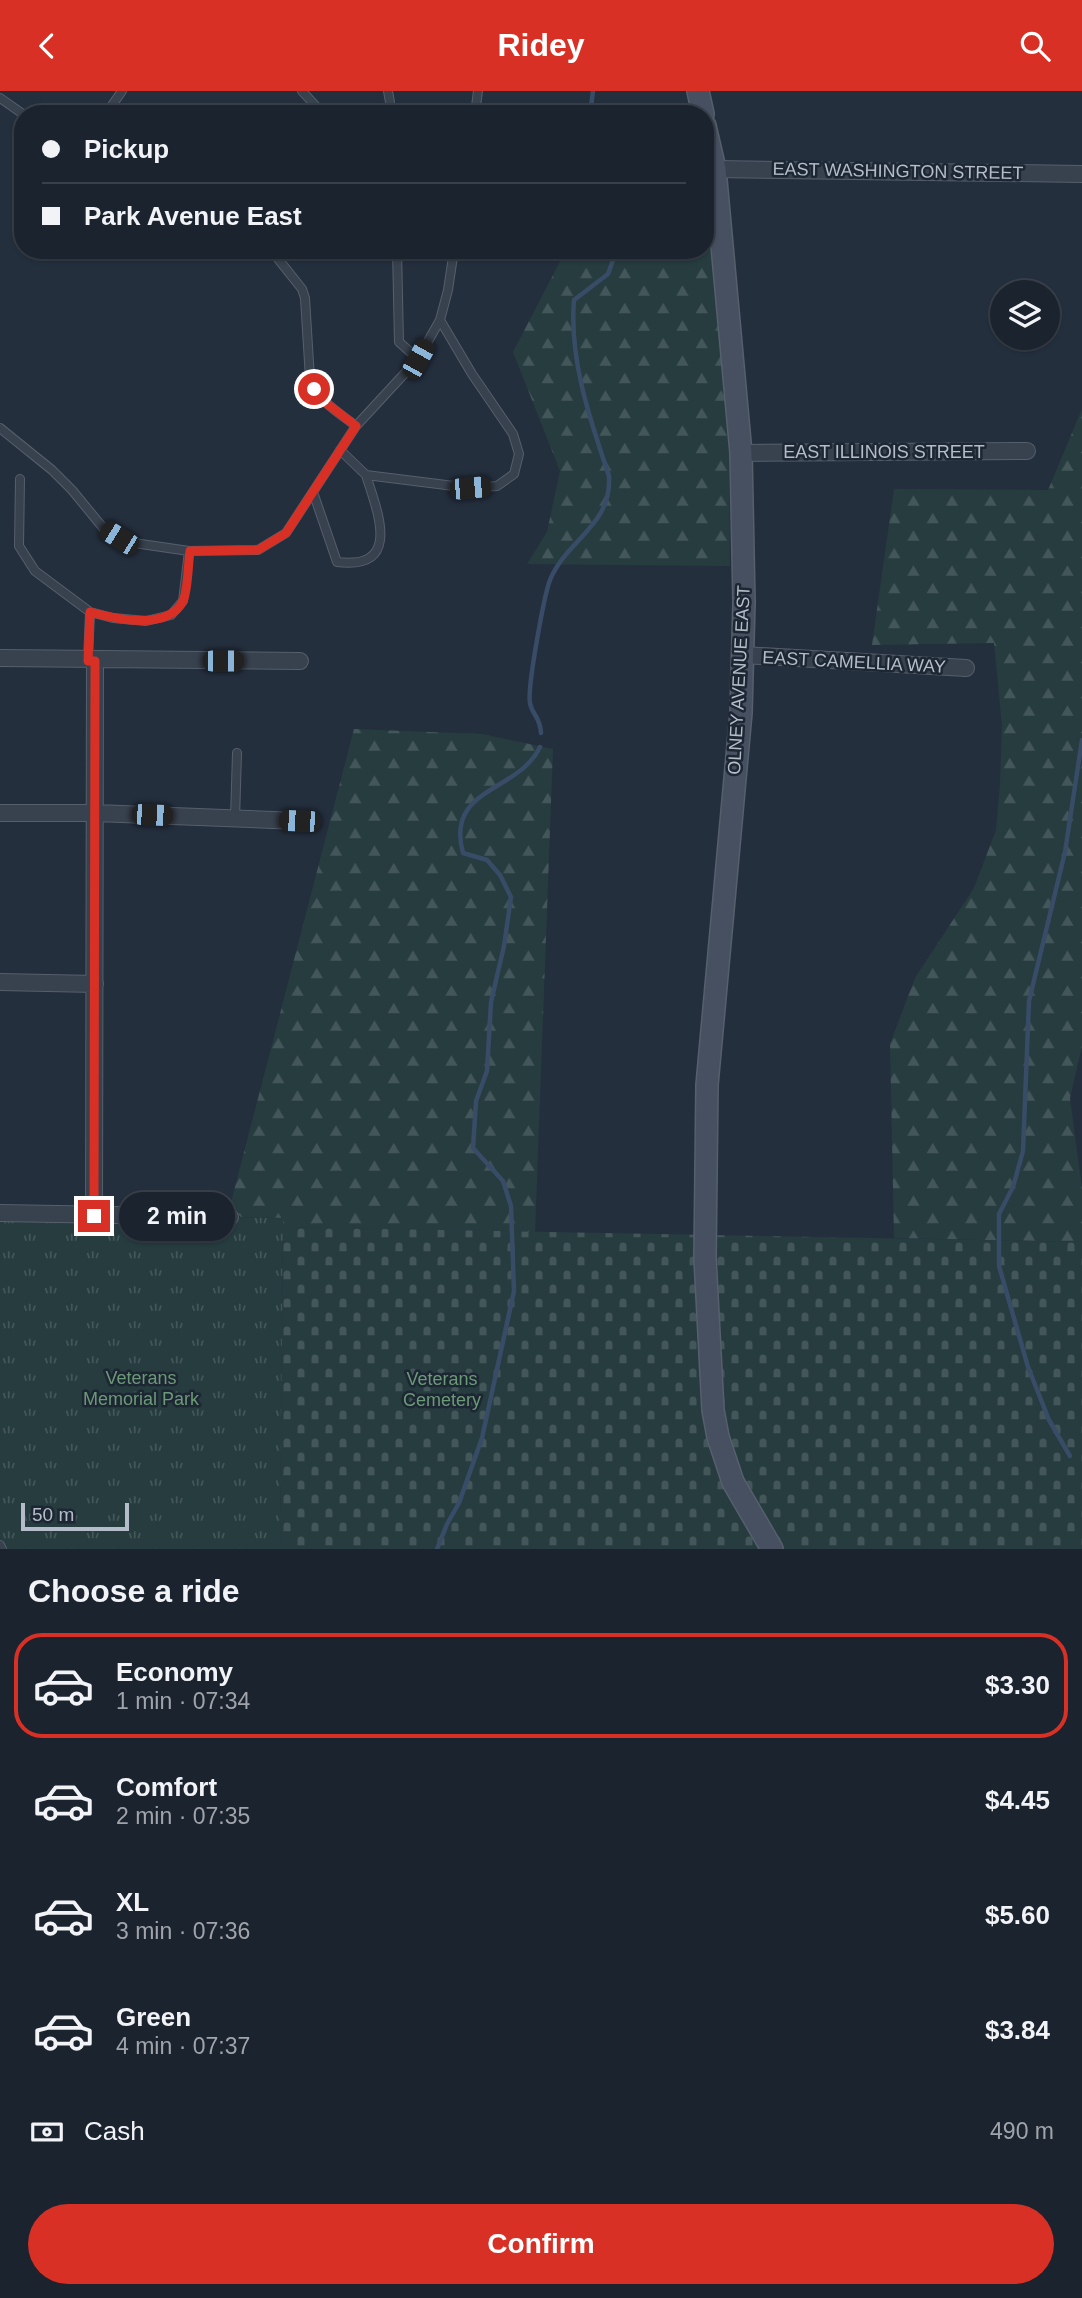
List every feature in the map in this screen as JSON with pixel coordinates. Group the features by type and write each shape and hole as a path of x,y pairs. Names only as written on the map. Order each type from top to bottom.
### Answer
{"main road":[{"name":"OLNEY AVENUE EAST","path":"714,165 741,453 743,655 741,713 710,1045 704,1235 709,1355 718,1437 733,1482 772,1549"}],"street":[{"name":"EAST WASHINGTON STREET","path":"715,169 1082,174"},
{"name":"EAST ILLINOIS STREET","path":"741,453 1027,451"},
{"name":"EAST CAMELLIA WAY","path":"743,655 966,668"},
{"path":"0,658 300,661"},
{"path":"92,661 96,813 94,1216"},
{"path":"0,813 96,813 299,821"},
{"path":"0,982 95,984"},
{"path":"0,1213 230,1217"}],"lane":[{"path":"302,91 315,105"},
{"path":"278,259 302,289 305,298 309,365 314,389 326,403 356,426"},
{"path":"397,259 398,342 418,359"},
{"path":"0,428 72,490 103,529 119,538 134,543 190,551 258,550 286,533 356,426 418,359 440,320 453,259"},
{"path":"366,475 470,488 497,486 514,474 519,454 513,434 472,374 440,320"},
{"path":"313,492 337,562 354,564 374,554 380,543 382,524 366,475 340,450"},
{"path":"20,479 19,546 35,571 90,612 113,618 146,621 171,615 183,601 190,551"},
{"path":"90,612 92,661"},
{"path":"235,819 237,753"}],"green space":[{"path":"714,254 729,452 730,566 527,564 547,532 560,471 513,352 561,259 714,259"},
{"path":"1082,409 1082,1046 1070,1098 1082,1189 1082,1242 894,1238 890,1044 915,978 974,888 996,830 1002,725 994,643 872,645 894,489 1048,490"},
{"path":"354,729 482,734 553,749 535,1232 283,1227 283,1218 241,1217 230,1206"},
{"name":"Veterans Memorial Park","path":"0,1213 283,1218 280,1549 0,1549"},
{"name":"Veterans Cemetery","path":"283,1227 1082,1242 1082,1549 280,1549"}],"waterway":[{"path":"591,105 593,91"},
{"path":"541,733 531,707 530,694 547,589 567,553 596,520 608,493 609,476 588,411 578,367 573,322 574,300 608,274 614,259"},
{"path":"1070,1456 1049,1420 1028,1367 999,1266 999,1214 1013,1187 1023,1151 1029,1001 1065,852 1082,740"},
{"path":"437,1549 459,1503 482,1438 514,1291 511,1206 503,1181 473,1148 476,1101 487,1071 491,1002 504,946 511,897 500,875 487,860 463,853 460,831 464,815 474,803 516,774 530,762 540,747"}],"route":[{"path":"94,1216 95,661 88,661 90,612 113,618 146,621 171,615 183,601 190,551 258,550 286,533 356,426 326,403 314,389"}]}
